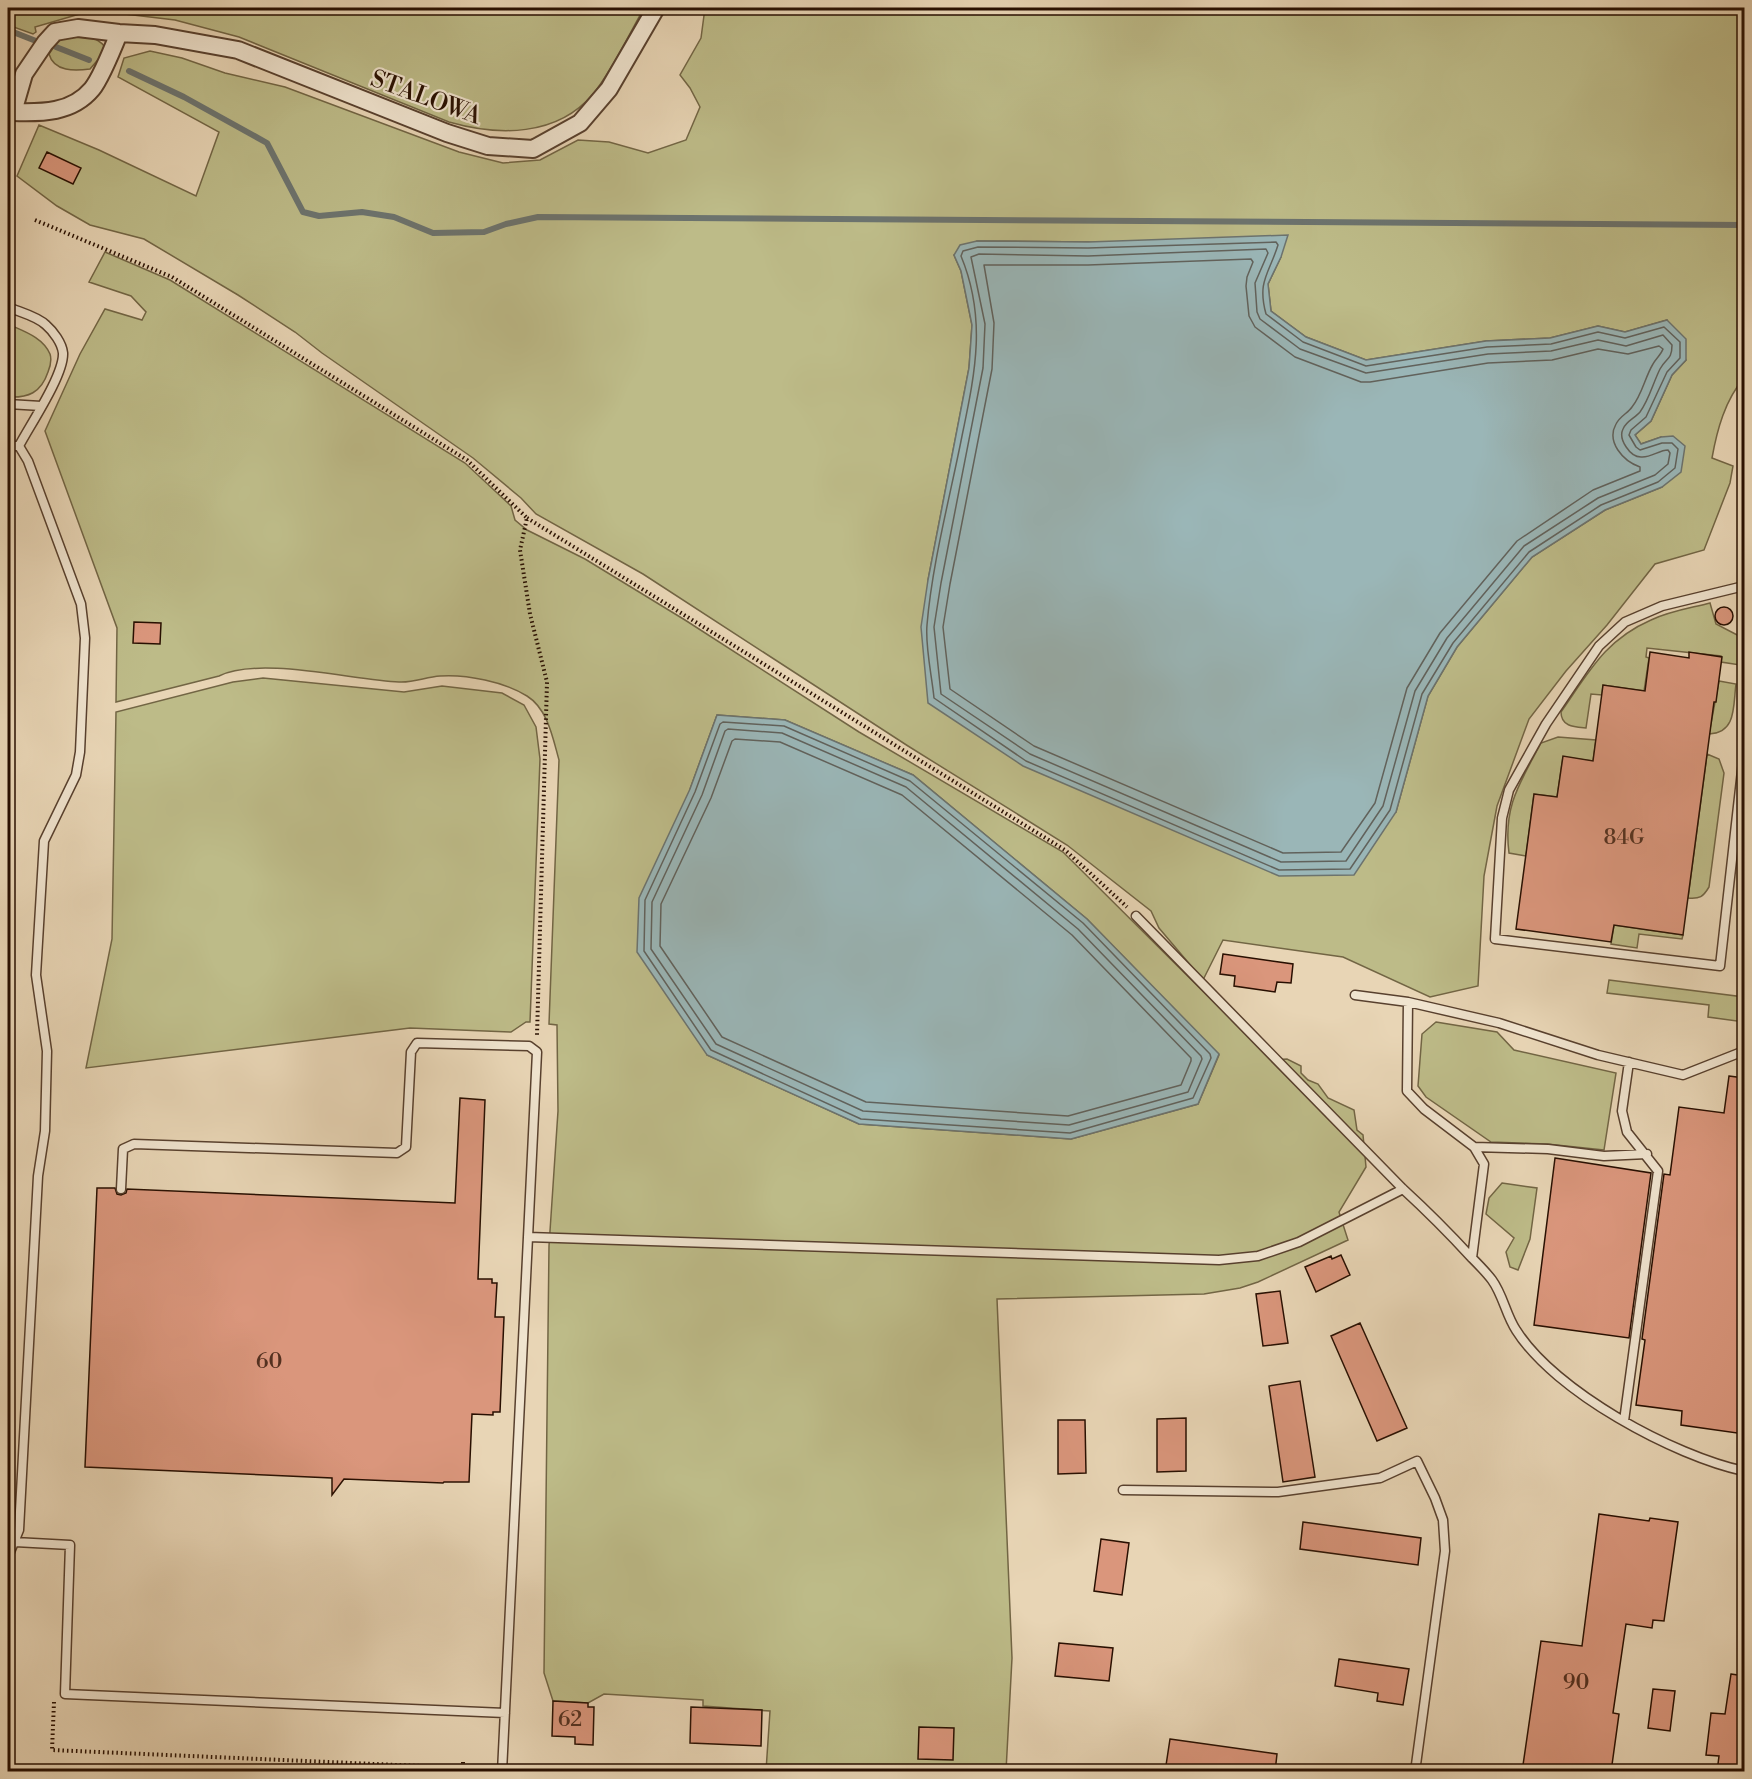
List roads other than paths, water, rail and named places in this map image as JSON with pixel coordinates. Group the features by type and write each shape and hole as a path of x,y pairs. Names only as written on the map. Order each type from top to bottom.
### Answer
{"street":[{"name":"STALOWA","path":"120,33 92,89 71,107 41,113 13,112 24,74 45,43 55,33 78,28 155,35 238,50 447,133 488,146 533,149 580,123 609,88 656,8"}],"lane":[{"path":"8,307 45,323 63,351 61,366 19,446"},
{"path":"8,405 41,406"},
{"path":"8,446 19,446"},
{"path":"8,1574 8,1557 19,1530 38,1176 45,1131 47,1051 36,975 44,841 76,775 80,752 85,638 81,604 28,461 19,446"},
{"path":"1744,585 1662,606 1625,622 1599,646 1546,724 1509,790 1502,818 1495,939 1720,966 1744,753"},
{"path":"1136,916 1403,1189 1439,1221 1493,1281 1516,1330 1541,1360 1587,1399 1649,1436 1730,1468 1744,1471"},
{"path":"1355,995 1408,1002 1499,1023 1598,1055 1683,1075 1744,1051"},
{"path":"1408,1002 1407,1091 1424,1108 1474,1147 1484,1164 1472,1258"},
{"path":"121,1189 123,1149 134,1144 397,1153 406,1147 411,1052 417,1043 529,1046 537,1052 502,1772"},
{"path":"1624,1421 1658,1171 1647,1154 1627,1132 1622,1111 1629,1062"},
{"path":"1474,1147 1548,1149 1604,1156 1647,1154"},
{"path":"528,1237 1220,1260 1258,1256 1299,1242 1403,1189"},
{"path":"1123,1490 1278,1492 1380,1478 1417,1461 1443,1520 1445,1551 1415,1772"},
{"path":"15,1542 70,1545 65,1694 505,1713"}],"water":[{"path":"1288,235 1281,257 1268,284 1271,311 1306,337 1366,360 1486,341 1550,338 1598,326 1625,332 1667,320 1686,339 1686,360 1672,375 1651,421 1635,435 1641,444 1661,437 1673,436 1685,446 1681,472 1662,487 1605,510 1532,557 1457,647 1428,696 1396,812 1354,875 1279,876 1023,766 928,703 921,627 969,368 972,325 961,271 954,255 960,245 977,241 1088,242"},
{"path":"717,715 785,720 913,775 1087,919 1219,1054 1198,1104 1071,1139 859,1124 707,1055 637,952 639,898 690,789"}],"waterway":[{"path":"8,30 36,41"},
{"path":"56,47 89,60"},
{"path":"129,71 184,97 267,143 303,212 319,216 362,212 394,217 433,233 484,232 506,224 538,217 1744,225"}]}
